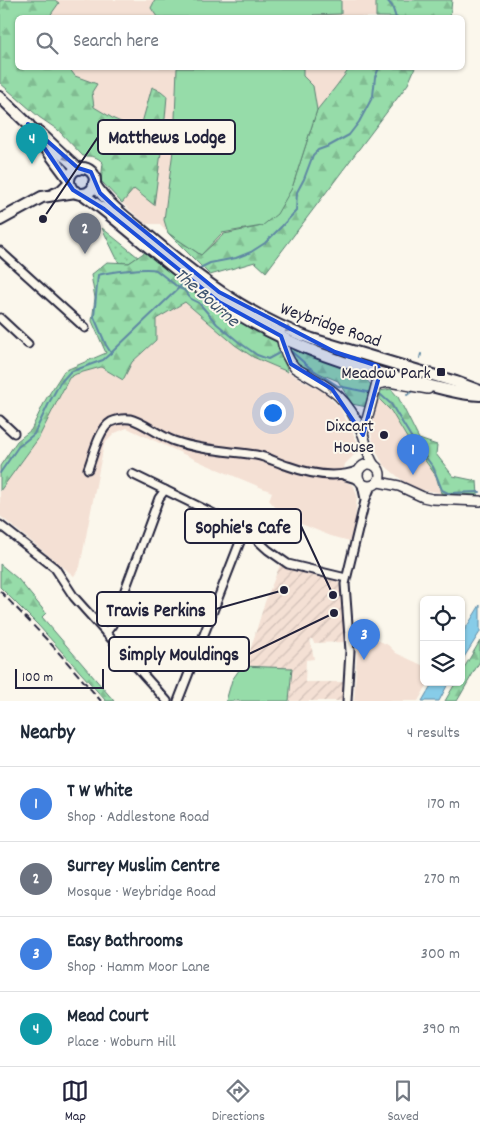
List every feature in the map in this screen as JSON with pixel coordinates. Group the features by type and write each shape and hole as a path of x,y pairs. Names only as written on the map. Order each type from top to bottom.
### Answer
{"main road":[{"path":"2,101 50,141 78,169"},
{"path":"28,124 80,193"},
{"path":"0,220 42,197 54,194 80,193 90,190 94,183 94,178 91,172 78,169 72,172 69,180 60,191 54,194"},
{"name":"Weybridge Road","path":"94,183 100,193 114,207 186,268 211,286 266,319 312,339 456,382 478,394"},
{"name":"Weybridge Road","path":"80,193 198,287 242,316 281,336 380,373 478,394"},
{"path":"312,339 335,352 378,366 380,373"}],"street":[{"path":"0,251 85,328"},
{"path":"0,318 28,344"},
{"path":"281,336 286,353 295,368 332,389 352,412 363,435 365,446 380,476 368,483"},
{"path":"363,435 380,373"},
{"path":"375,391 389,382 466,397 478,394"},
{"path":"88,469 104,428 112,422 124,418 135,420 152,431 174,441 203,449 258,456 303,470 342,475 368,483 399,486"},
{"path":"0,420 14,433"},
{"path":"365,446 358,475 368,483"},
{"path":"342,475 360,469 366,464 376,467 399,486 421,496 432,499 480,501"},
{"path":"132,474 245,529 268,550 288,564 346,578"},
{"path":"347,701 350,651 345,594 346,578 368,483"},
{"path":"106,634 112,625 159,498 165,490"},
{"path":"0,525 55,568 69,589 106,634 167,701"},
{"path":"178,701 245,529"}],"highlighted area":[{"path":"28,124 78,168 91,172 100,193 219,292 335,352 378,366 380,373 363,435 332,389 291,364 281,336 219,302 104,209 73,190"}],"shaded area":[{"path":"0,0 376,0 376,15 15,15 15,70 348,70 334,89 262,226 224,234 201,255 168,233 159,224 146,224 101,181 103,163 99,158 83,156 58,130 39,117 0,83"},
{"path":"185,302 235,345 253,357 288,372 325,393 340,408 358,443 359,450 345,464 342,475 343,480 354,486 357,495 355,523 350,541 331,536 284,517 269,500 272,492 127,428 115,433 104,444 80,567 74,576 0,516 0,491 38,439 69,378 76,374 101,367 123,380 132,362 156,340 156,319"},
{"path":"380,400 391,411 416,453 424,459 436,476 441,493 418,489 403,481 383,464 375,449 371,433 377,403"},
{"path":"280,565 287,569 339,582 344,607 344,642 314,643 310,639 314,659 306,660 305,682 344,682 343,701 289,701 291,668 242,666 249,654 265,602"},
{"path":"355,629 388,645 396,653 420,664 420,686 427,686 418,701 354,701 357,649"}],"green space":[{"path":"0,0 55,0 59,3 50,15 15,15 15,70 70,70 75,76 97,84 92,92 94,107 114,119 140,130 152,87 167,96 165,119 159,123 149,138 162,145 154,205 134,189 122,203 101,181 103,163 99,159 83,156 58,130 39,117 0,83"},
{"path":"155,0 341,0 341,14 156,15 151,8"},
{"path":"376,0 452,0 450,15 376,15"},
{"path":"177,70 303,70 303,76 313,86 317,110 292,188 277,214 262,226 222,233 201,255 168,233 164,220 174,143"},
{"path":"348,70 414,70 408,84 266,272 255,262 210,275 168,233 201,255 224,234 262,226 292,188 317,110"},
{"path":"102,228 138,257 129,263 119,263"},
{"path":"145,252 193,291 228,315 277,342 288,372 253,357 235,345 185,302 156,319 156,340 132,362 123,380 101,367 76,374 69,378 38,439 0,491 0,466 17,441 31,430 46,399 64,371 106,353 92,321 95,298 91,275 107,262 129,263"},
{"path":"288,347 361,374 373,387 367,407 352,404 338,381 302,366 293,360"},
{"path":"391,389 398,397 419,439 437,445 436,454 453,476 477,481 478,495 441,493 436,476 424,459 416,453 391,411 380,400 380,391"},
{"path":"0,564 18,579 46,613 42,617 114,701 106,701 38,625 0,587"},
{"path":"480,641 480,661 460,696 457,701 445,701 454,686 465,686 465,666"},
{"path":"242,666 292,668 289,701 226,701 232,680"}],"water":[{"path":"480,605 480,632 465,656 465,629"},
{"path":"431,686 447,686 439,701 422,701"}],"waterway":[{"path":"387,0 392,6 395,15"},
{"path":"200,268 210,263 236,258 251,252 265,243 296,211 297,192 313,155 318,150 349,135 359,122 373,96 375,77 378,70"},
{"name":"The Bourne","path":"0,473 18,447 34,434 60,383 70,372 103,360 111,353 94,317 98,275 136,269 156,270 184,290 191,299 199,303 217,324 257,355 268,359 281,352"},
{"path":"111,353 185,282"},
{"name":"The Bourne","path":"288,352 292,352 309,367 338,386 372,393"},
{"path":"420,358 421,354"},
{"path":"407,395 411,392"},
{"name":"The Bourne","path":"376,394 381,395 391,404 413,440 433,467 442,490 448,493 480,492"}],"railway":[{"path":"0,591 52,645 101,701"}],"place":[{"name":"Mead Court","path":"32,164"},
{"name":"Matthews Lodge","path":"43,219"},
{"name":"Surrey Muslim Centre","path":"85,254"},
{"name":"Meadow Park","path":"441,372"},
{"name":"Dixcart House","path":"384,435"},
{"name":"T W White","path":"413,475"},
{"name":"Travis Perkins","path":"284,590"},
{"name":"Sophie's Cafe","path":"333,595"},
{"name":"Simply Mouldings","path":"334,613"},
{"name":"Easy Bathrooms","path":"364,660"}]}
